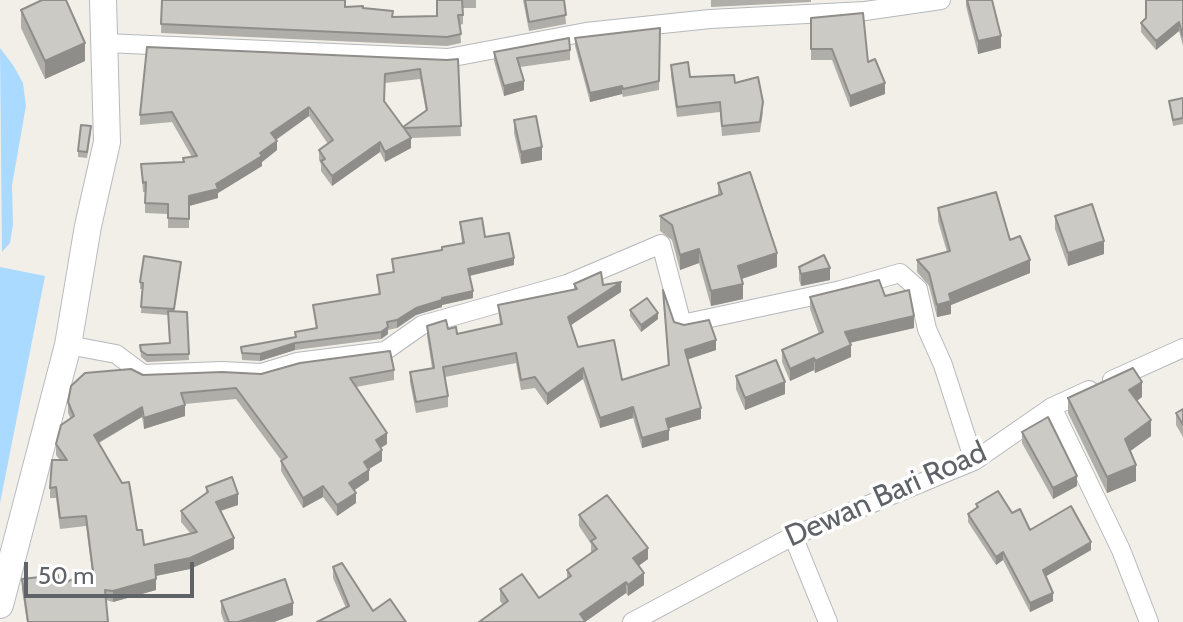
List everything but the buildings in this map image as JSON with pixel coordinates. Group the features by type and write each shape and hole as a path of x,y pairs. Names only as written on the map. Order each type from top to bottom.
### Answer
{"main road":[{"path":"0,605 68,345 88,226 107,142 104,23"}],"street":[{"path":"104,23 448,58 586,32 710,19 865,11 941,0"},
{"path":"68,345 116,354 143,374 185,371 261,373 297,362 385,351 422,325 567,284 661,244 682,324 841,290 900,273 918,289 927,329 943,365 974,461"},
{"name":"Dewan Bari Road","path":"632,622 793,536 974,461 1052,407 1183,348"},
{"path":"1052,407 1121,550 1149,622"},
{"path":"793,536 828,622"}],"water":[{"path":"0,48 23,83 26,106 12,185 10,243 2,252"},
{"path":"0,267 45,276 0,503"}]}
